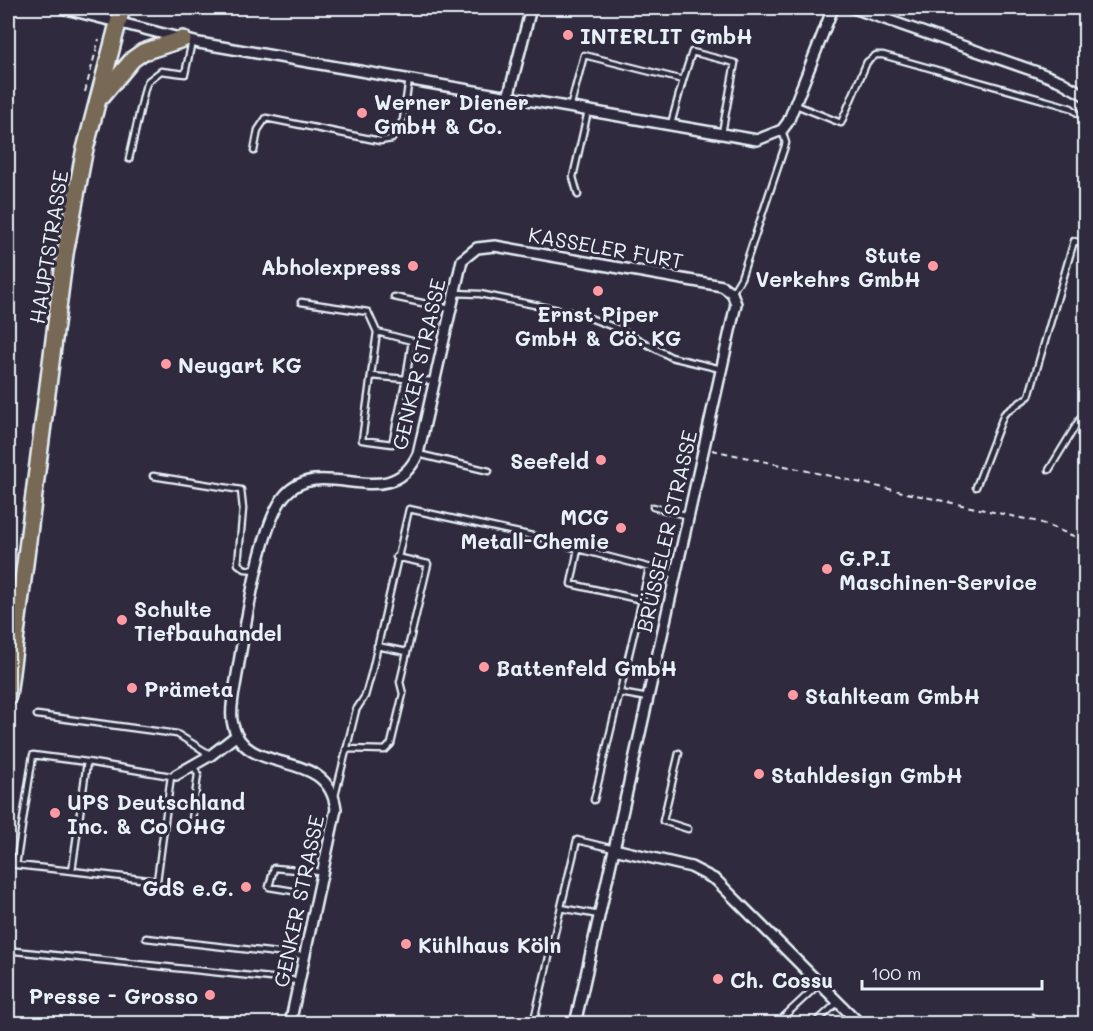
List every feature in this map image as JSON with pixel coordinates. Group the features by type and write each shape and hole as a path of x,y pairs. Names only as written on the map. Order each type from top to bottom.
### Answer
{"main road":[{"name":"HAUPTSTRASSE","path":"8,696 65,254 97,102 120,15"},
{"path":"97,102 133,59 143,52 188,40"}],"street":[{"path":"62,8 120,15 188,40 757,140 782,130 796,105 833,8"},
{"path":"508,98 531,8"},
{"path":"853,8 1037,72 1060,81 1086,96"},
{"name":"KASSELER FURT","path":"472,250 495,246 699,281 722,286 732,293"},
{"name":"GENKER STRASSE","path":"290,1023 335,822 334,798 331,789 314,773 260,756 237,735 232,722 233,697 258,570 272,519 285,495 295,488 310,480 322,479 384,483 407,471 417,454 462,260 472,250"},
{"name":"BRÜSSELER STRASSE","path":"575,1023 736,304 732,293"},
{"path":"174,775 212,755 237,735"},
{"path":"614,849 692,867 716,880 860,1023"}],"lane":[{"path":"129,159 148,81 161,71 185,74 188,40"},
{"path":"671,124 692,52 735,63 722,133"},
{"path":"570,108 584,55 683,80"},
{"path":"796,105 841,123 867,62 876,55 883,55 1071,108 1086,120"},
{"path":"254,151 258,130 266,118 380,141 392,139 403,120 409,79"},
{"path":"579,195 573,177 588,111"},
{"path":"732,293 741,278 786,143 782,130"},
{"path":"976,487 1004,414 1029,396 1074,241 1086,244"},
{"path":"453,293 480,294 579,314 619,328 671,357 721,369"},
{"path":"393,297 450,309"},
{"path":"301,302 368,312 377,332 362,440 392,444 412,341 377,332"},
{"path":"371,376 433,381"},
{"path":"1049,470 1086,409"},
{"path":"417,454 489,471"},
{"path":"153,476 241,490 243,509 238,564 245,569 258,570"},
{"path":"653,507 688,516"},
{"path":"334,798 356,710 365,696 409,509 521,533 675,574"},
{"path":"578,549 572,584 642,600"},
{"path":"346,749 386,750 391,744 403,694 400,682 428,564 396,557"},
{"path":"594,800 649,568"},
{"path":"377,646 407,652"},
{"path":"620,693 648,698"},
{"path":"38,715 177,734 212,755"},
{"path":"679,753 663,821 688,829"},
{"path":"33,755 87,762 174,775 157,881 16,865 33,755"},
{"path":"72,871 87,762"},
{"path":"191,827 198,774 193,765"},
{"path":"533,1023 577,840 614,849"},
{"path":"293,891 269,887 274,868 323,873"},
{"path":"561,908 599,915"},
{"path":"146,938 305,956"},
{"path":"15,951 299,981"},
{"path":"776,1023 821,982"},
{"path":"814,1023 839,1001"}],"path":[{"path":"704,448 1039,522 1086,541"},
{"path":"1032,1013 1046,1023"}],"place":[{"name":"INTERLIT GmbH","path":"568,35"},
{"name":"Werner Diener GmbH & Co.","path":"362,113"},
{"name":"Abholexpress","path":"413,266"},
{"name":"Stute Verkehrs GmbH","path":"933,266"},
{"name":"Ernst Piper GmbH & Cö. KG","path":"598,291"},
{"name":"Neugart KG","path":"166,364"},
{"name":"Seefeld","path":"601,460"},
{"name":"MCG Metall-Chemie","path":"621,528"},
{"name":"G.P.I Maschinen-Service","path":"827,569"},
{"name":"Schulte Tiefbauhandel","path":"122,620"},
{"name":"Battenfeld GmbH","path":"484,667"},
{"name":"Prämeta","path":"132,688"},
{"name":"Stahlteam GmbH","path":"793,695"},
{"name":"Stahldesign GmbH","path":"759,774"},
{"name":"UPS Deutschland Inc. & Co OHG","path":"55,813"},
{"name":"GdS e.G.","path":"246,887"},
{"name":"Kühlhaus Köln","path":"406,944"},
{"name":"Ch. Cossu","path":"718,979"},
{"name":"Presse - Grosso","path":"210,995"}]}
